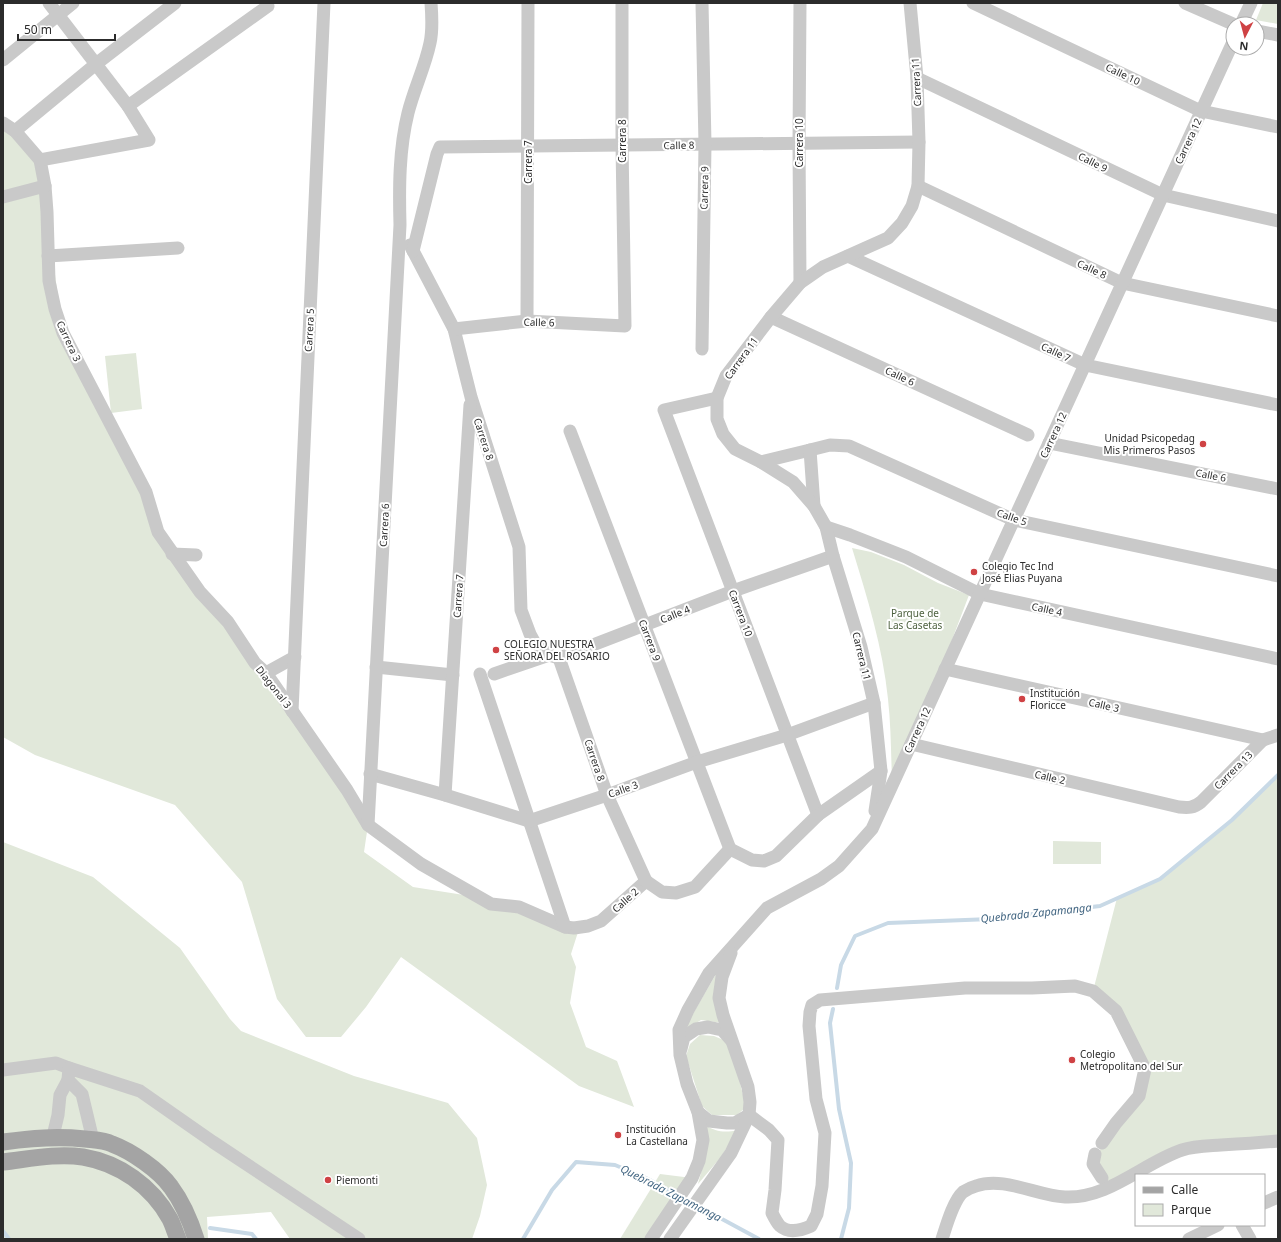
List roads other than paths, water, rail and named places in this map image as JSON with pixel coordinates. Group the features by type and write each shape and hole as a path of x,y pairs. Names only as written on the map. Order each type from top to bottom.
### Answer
{"main road":[{"path":"3,1142 53,1136 112,1143 136,1157 154,1170 170,1186 191,1221 196,1239"},
{"path":"3,1162 59,1156 82,1157 105,1163 132,1176 148,1190 160,1204 170,1220 178,1239"}],"street":[{"path":"40,160 149,140 128,106 49,3"},
{"path":"3,60 73,3"},
{"path":"15,131 96,64 175,3"},
{"path":"128,106 268,6 266,3"},
{"name":"Carrera 5","path":"292,711 324,3"},
{"path":"400,225 399,192 402,144 408,112 430,41 432,20 431,3"},
{"name":"Carrera 7","path":"527,320 528,3"},
{"name":"Carrera 8","path":"622,3 622,145 625,326"},
{"name":"Carrera 9","path":"702,3 704,144 702,349"},
{"name":"Carrera 10","path":"800,3 800,283"},
{"name":"Carrera 11","path":"872,829 881,771 874,703 861,647 833,556 826,527 814,506 793,482 761,462 735,449 723,434 717,419 717,398 726,376 771,317 800,283 823,267 888,238 902,224 912,206 918,186 918,142 917,78 910,3"},
{"name":"Calle 10","path":"973,3 1201,111 1278,127"},
{"path":"1185,3 1225,20"},
{"path":"1245,16 1251,3"},
{"path":"1265,33 1278,35"},
{"name":"Carrera 12","path":"651,1239 692,1178 696,1171 702,1150 703,1140 698,1112 687,1084 680,1055 679,1030 688,1010 709,973 766,908 821,879 839,866 872,829 1227,56"},
{"name":"Calle 9","path":"917,78 1163,195 1278,221"},
{"name":"Carrera 3","path":"3,123 15,131 40,160 45,186 47,212 49,281 55,309 63,333 146,492 158,532 172,554"},
{"name":"Calle 8","path":"413,251 440,147 918,142"},
{"path":"3,197 45,186"},
{"name":"Calle 8","path":"918,186 1122,283 1278,316"},
{"name":"Carrera 8","path":"400,225 454,329 470,397 519,548 521,610 536,645 554,657 607,795 646,881"},
{"name":"Carrera 6","path":"368,825 400,225"},
{"path":"48,256 178,248"},
{"name":"Calle 7","path":"848,256 1085,365 1278,405"},
{"name":"Calle 6","path":"771,317 1028,435"},
{"name":"Calle 6","path":"454,329 527,320 625,326"},
{"name":"Carrera 7","path":"445,795 470,397"},
{"name":"Carrera 10","path":"717,398 664,410 818,816"},
{"name":"Carrera 9","path":"570,431 730,849"},
{"name":"Calle 6","path":"1049,443 1278,489"},
{"name":"Calle 5","path":"761,462 830,445 849,446 1014,520 1278,576"},
{"path":"810,450 814,506"},
{"name":"Calle 4","path":"826,527 906,557 980,594 1278,660"},
{"path":"172,554 196,555"},
{"name":"Diagonal 3","path":"172,554 200,592 228,622 255,663 266,674 347,790 368,825"},
{"name":"Calle 4","path":"494,674 554,657 645,626 732,591 833,556"},
{"path":"266,674 295,657"},
{"path":"376,667 453,675"},
{"name":"Calle 3","path":"945,669 1263,740"},
{"path":"480,674 565,927"},
{"name":"Calle 3","path":"529,821 607,795 697,762 787,735 874,703"},
{"name":"Carrera 13","path":"1189,808 1196,806 1201,802 1263,740 1278,735"},
{"name":"Calle 2","path":"911,744 1189,808"},
{"path":"730,849 752,860 764,861 776,856 818,816 881,771"},
{"path":"370,774 529,821"},
{"name":"Calle 2","path":"368,825 421,864 491,904 519,907 565,927 574,928 588,926 601,921 646,881 662,892 676,893 695,888 730,849"},
{"path":"672,1236 731,1152 750,1115 748,1087 731,1040 719,998 722,977 734,945"},
{"path":"750,1115 769,1130 778,1140 772,1213 781,1227 790,1231 802,1230 811,1226 817,1214 822,1186 825,1133 816,1099 809,1026 812,1005 820,1000 965,988 1032,988 1076,986 1093,991 1116,1011 1145,1069 1139,1096 1116,1123 1099,1149 1093,1164 1102,1178"},
{"path":"680,1055 684,1038 696,1029 708,1028 722,1030 731,1040"},
{"path":"3,1070 56,1063 68,1074 82,1094 94,1140"},
{"path":"53,1136 58,1114 60,1095 68,1074"},
{"path":"68,1074 140,1091 358,1239"},
{"path":"698,1112 709,1121 727,1123 734,1123 750,1115"},
{"path":"1135,1174 1152,1163 1183,1150 1205,1146 1278,1141"},
{"path":"942,1239 955,1203 962,1193 976,1186 990,1182 1066,1197 1082,1196 1126,1180 1135,1174"},
{"path":"1265,1203 1278,1197"},
{"path":"1189,1239 1216,1226"},
{"path":"1243,1226 1250,1239"}],"waterway":[{"name":"Quebrada Zapamanga","path":"837,988 841,965 855,936 888,923 991,919 1100,906 1160,879 1232,820 1278,775"},
{"name":"Quebrada Zapamanga","path":"833,1009 830,1023 839,1109 851,1163 849,1208 841,1239"},
{"name":"Quebrada Zapamanga","path":"523,1239 552,1190 576,1162 615,1165 646,1178 759,1239"},
{"name":"Quebrada Zapamanga","path":"210,1228 252,1234 256,1239"},
{"name":"Quebrada Zapamanga","path":"3,1231 9,1239"}],"place":[{"name":"Unidad Psicopedag Mis Primeros Pasos","path":"1203,444"},
{"name":"Colegio Tec Ind José Elias Puyana","path":"974,572"},
{"name":"COLEGIO NUESTRA SEÑORA DEL ROSARIO","path":"496,650"},
{"name":"Institución Floricce","path":"1022,699"},
{"name":"Colegio Metropolitano del Sur","path":"1072,1060"},
{"name":"Institución La Castellana","path":"618,1135"},
{"name":"Piemonti","path":"328,1180"}],"park label":[{"name":"Parque de Las Casetas","path":"915,618"}]}
